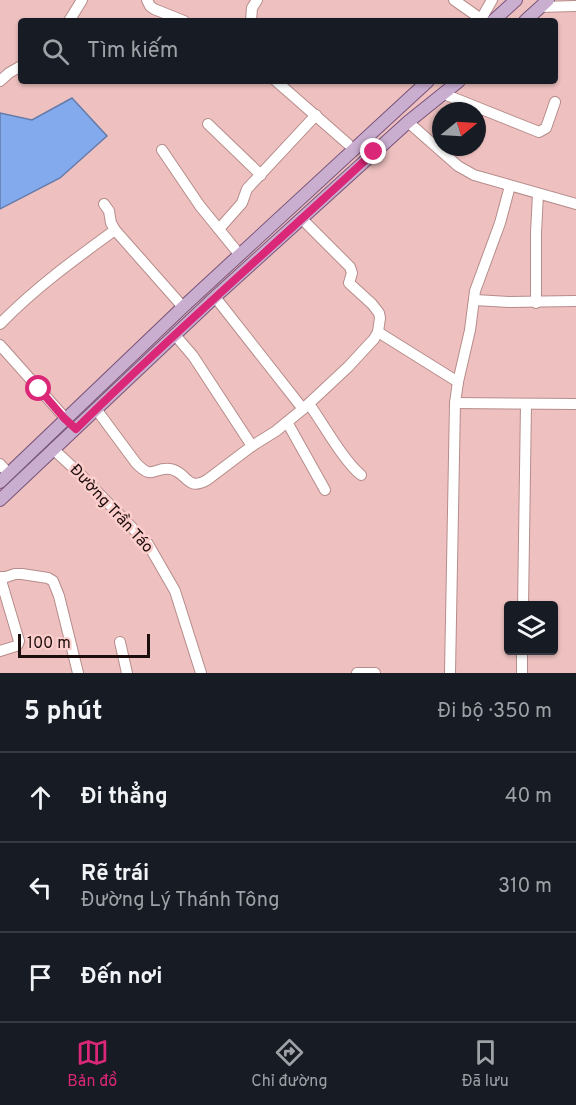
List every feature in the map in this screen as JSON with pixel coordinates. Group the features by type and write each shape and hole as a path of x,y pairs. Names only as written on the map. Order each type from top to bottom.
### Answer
{"main road":[{"path":"488,18 509,3"},
{"path":"528,18 544,4"},
{"path":"4,478 64,418 425,84"},
{"path":"0,500 215,297 408,122 456,84"},
{"path":"64,418 76,429"}],"street":[{"path":"71,18 82,0"},
{"path":"147,0 154,9 176,18"},
{"path":"251,18 252,8 257,0"},
{"path":"454,0 482,18"},
{"path":"486,18 492,0"},
{"path":"544,4 576,6"},
{"path":"0,81 18,68"},
{"path":"280,84 348,144"},
{"path":"444,94 539,132 546,128 555,102"},
{"path":"219,229 242,204 247,189 316,115"},
{"path":"408,122 458,166 474,175 576,204"},
{"path":"208,124 261,175"},
{"path":"162,150 200,206 240,254"},
{"path":"450,673 455,403 476,287 500,223 510,186"},
{"path":"536,303 538,194"},
{"path":"104,204 109,211 111,224 115,230 183,307"},
{"path":"96,408 142,469 151,473 168,468 191,483 200,484 276,431 306,406 374,339 378,332 380,318 372,304 349,283 352,273 350,267 302,219"},
{"path":"0,324 42,285 115,230"},
{"path":"215,297 361,475"},
{"path":"474,300 536,303 576,301"},
{"path":"378,332 458,382"},
{"path":"174,335 194,356 252,446"},
{"path":"0,345 64,418"},
{"path":"455,403 576,403"},
{"path":"523,601 526,404"},
{"path":"287,422 325,490"},
{"name":"Đường Trần Táo","path":"53,449 148,544 175,591 201,673"},
{"path":"0,464 4,478"},
{"path":"0,651 16,646 19,641 0,577 22,574 48,578 53,581 59,596 78,673"},
{"path":"120,642 127,673"},
{"path":"522,655 522,673"},
{"path":"357,673 375,673"}],"water":[{"path":"72,98 107,136 60,178 0,209 0,113 32,120"}],"route":[{"path":"39,389 76,429 215,297 374,152"}]}
